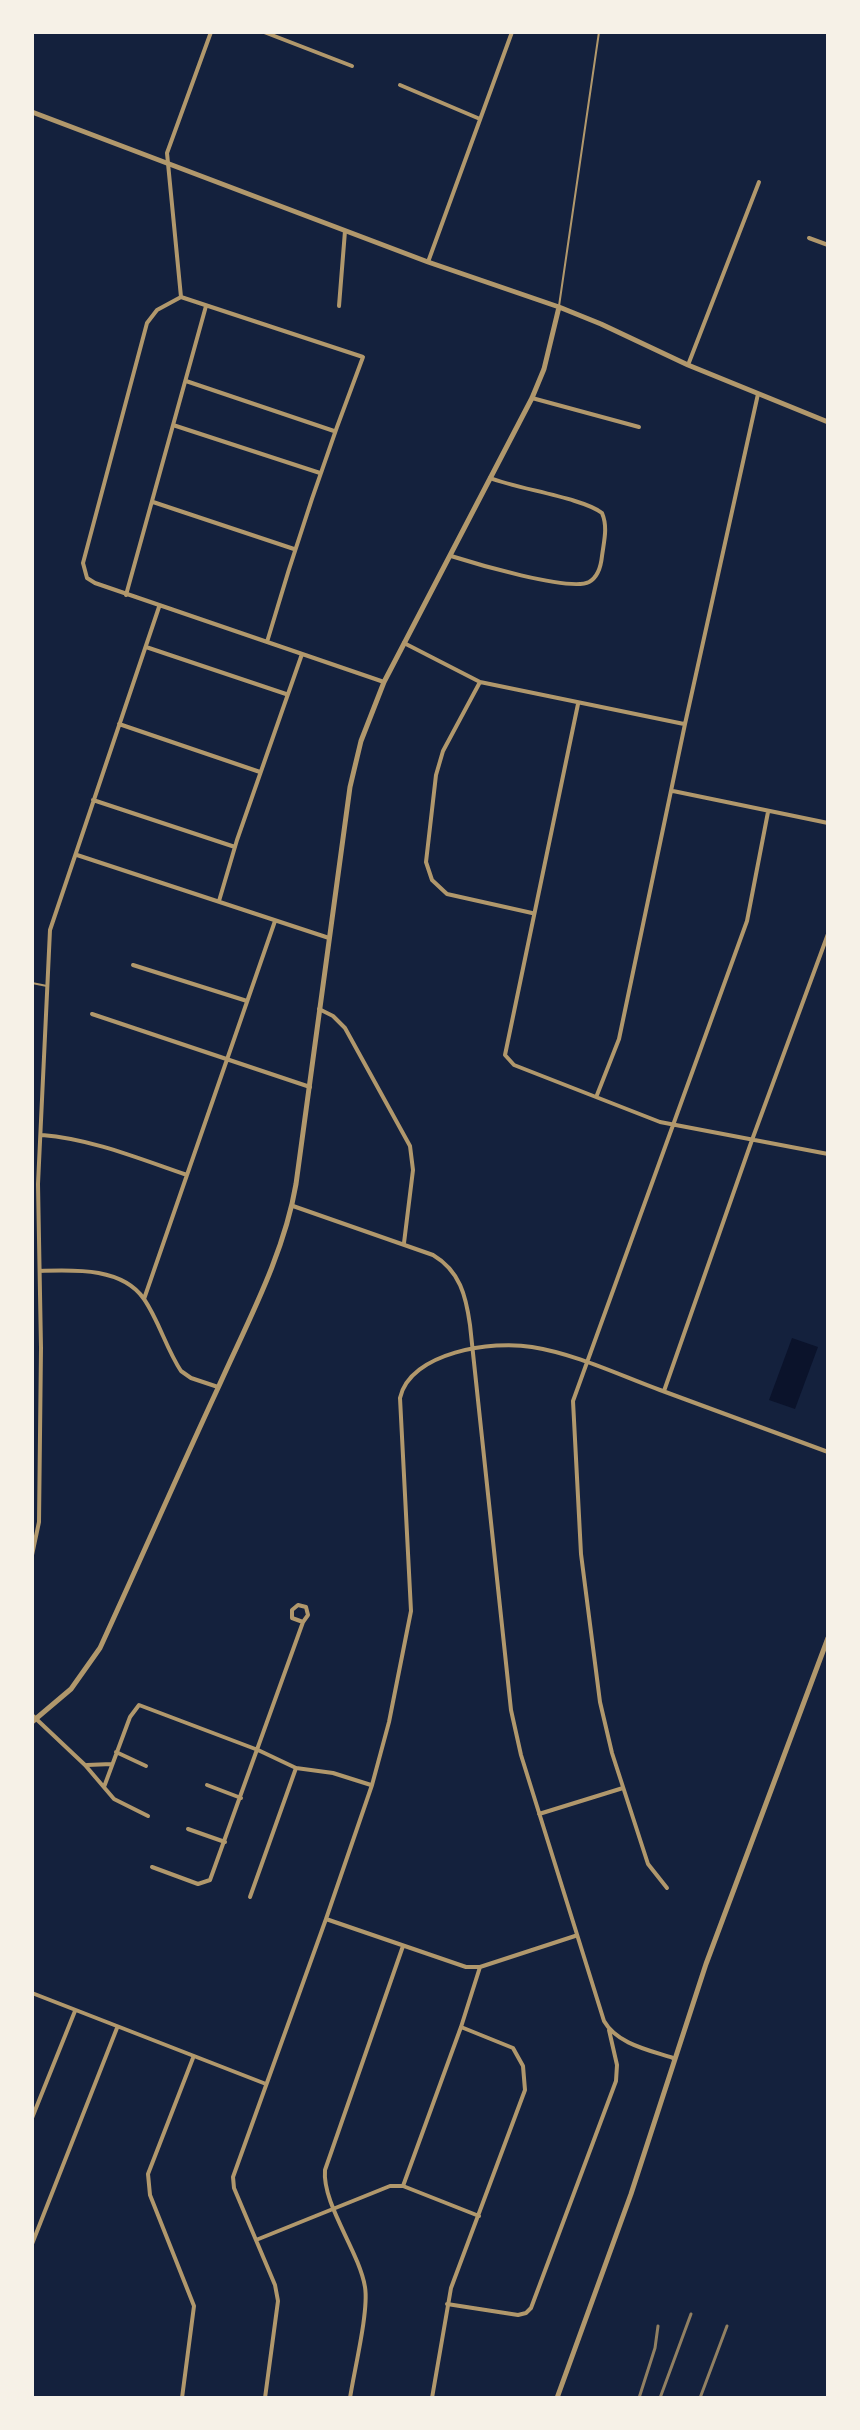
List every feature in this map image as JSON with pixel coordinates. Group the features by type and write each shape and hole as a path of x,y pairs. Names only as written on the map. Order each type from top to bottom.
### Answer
{"street":[{"path":"181,297 168,147 211,32"},
{"path":"264,32 352,66"},
{"path":"428,262 512,32"},
{"path":"400,85 480,119"},
{"path":"32,112 428,262 559,307 688,365 828,422"},
{"path":"688,365 759,182"},
{"path":"339,306 345,231"},
{"path":"809,238 828,245"},
{"path":"267,642 294,549 363,357 181,297 157,310 147,323 83,563 87,578 159,607 384,682"},
{"path":"126,595 206,306"},
{"path":"148,1816 114,1799 85,1765 33,1719 71,1689 100,1648 261,1292 293,1206 355,762 384,682 532,398 544,369 559,307"},
{"path":"186,381 334,431"},
{"path":"597,1095 619,1039 758,394"},
{"path":"532,398 639,427"},
{"path":"173,425 320,473"},
{"path":"450,555 571,585 587,583 598,573 606,528 602,513 589,506 490,478"},
{"path":"153,502 294,549"},
{"path":"32,1555 39,1522 40,1271 35,1184 42,1135 50,930 159,607"},
{"path":"404,643 480,682 685,724"},
{"path":"146,647 286,694"},
{"path":"219,901 286,694 302,654"},
{"path":"480,682 439,763 426,853 428,872 447,894 533,913"},
{"path":"578,704 505,1055 514,1065 652,1119 828,1154"},
{"path":"119,724 260,772"},
{"path":"673,791 828,823"},
{"path":"93,800 235,847"},
{"path":"667,1888 649,1868 623,1788 597,1688 581,1554 572,1415 575,1392 747,921 768,812"},
{"path":"76,854 329,938"},
{"path":"144,1299 275,921"},
{"path":"664,1392 828,934"},
{"path":"133,965 247,1001"},
{"path":"319,1009 333,1016 345,1028 410,1146 413,1170 404,1244"},
{"path":"92,1014 310,1087"},
{"path":"42,1135 96,1145 187,1175"},
{"path":"293,1206 433,1255 456,1275 467,1303 511,1710 521,1755 601,2014 609,2029 617,2065 616,2081 531,2308 518,2315 447,2304"},
{"path":"40,1271 87,1270 130,1287 144,1299 181,1371 218,1388"},
{"path":"265,2398 278,2301 275,2285 234,2188 233,2177 372,1785 389,1722 411,1611 400,1398 408,1377 417,1370 472,1348 524,1346 586,1362 828,1452"},
{"path":"152,1867 198,1884 207,1882 213,1875 308,1615 306,1607 298,1605 291,1614 295,1621 303,1622"},
{"path":"557,2398 631,2194 673,2058 828,1638"},
{"path":"104,1787 133,1710 139,1705 258,1750 296,1768 333,1773 372,1785"},
{"path":"116,1752 146,1766"},
{"path":"85,1765 112,1764"},
{"path":"250,1897 296,1768"},
{"path":"207,1785 241,1798"},
{"path":"539,1814 623,1788"},
{"path":"188,1829 225,1842"},
{"path":"326,1919 455,1965 480,1967 576,1936"},
{"path":"350,2398 366,2295 365,2284 325,2186 325,2170 403,1946"},
{"path":"403,2186 480,1967"},
{"path":"32,1993 266,2084"},
{"path":"32,2118 75,2011"},
{"path":"432,2398 447,2304 523,2098 525,2077 513,2048 461,2027"},
{"path":"32,2244 117,2028"},
{"path":"609,2029 625,2041 673,2058"},
{"path":"182,2398 194,2306 150,2195 148,2174 193,2058"},
{"path":"256,2240 390,2186 403,2186 479,2216"}],"lane":[{"path":"559,307 599,32"},
{"path":"32,983 47,986"}],"water":[{"path":"792,1338 818,1347 795,1409 769,1400"}],"railway":[{"path":"660,2398 691,2314"},
{"path":"639,2398 655,2348 658,2326"},
{"path":"700,2398 727,2326"}]}
